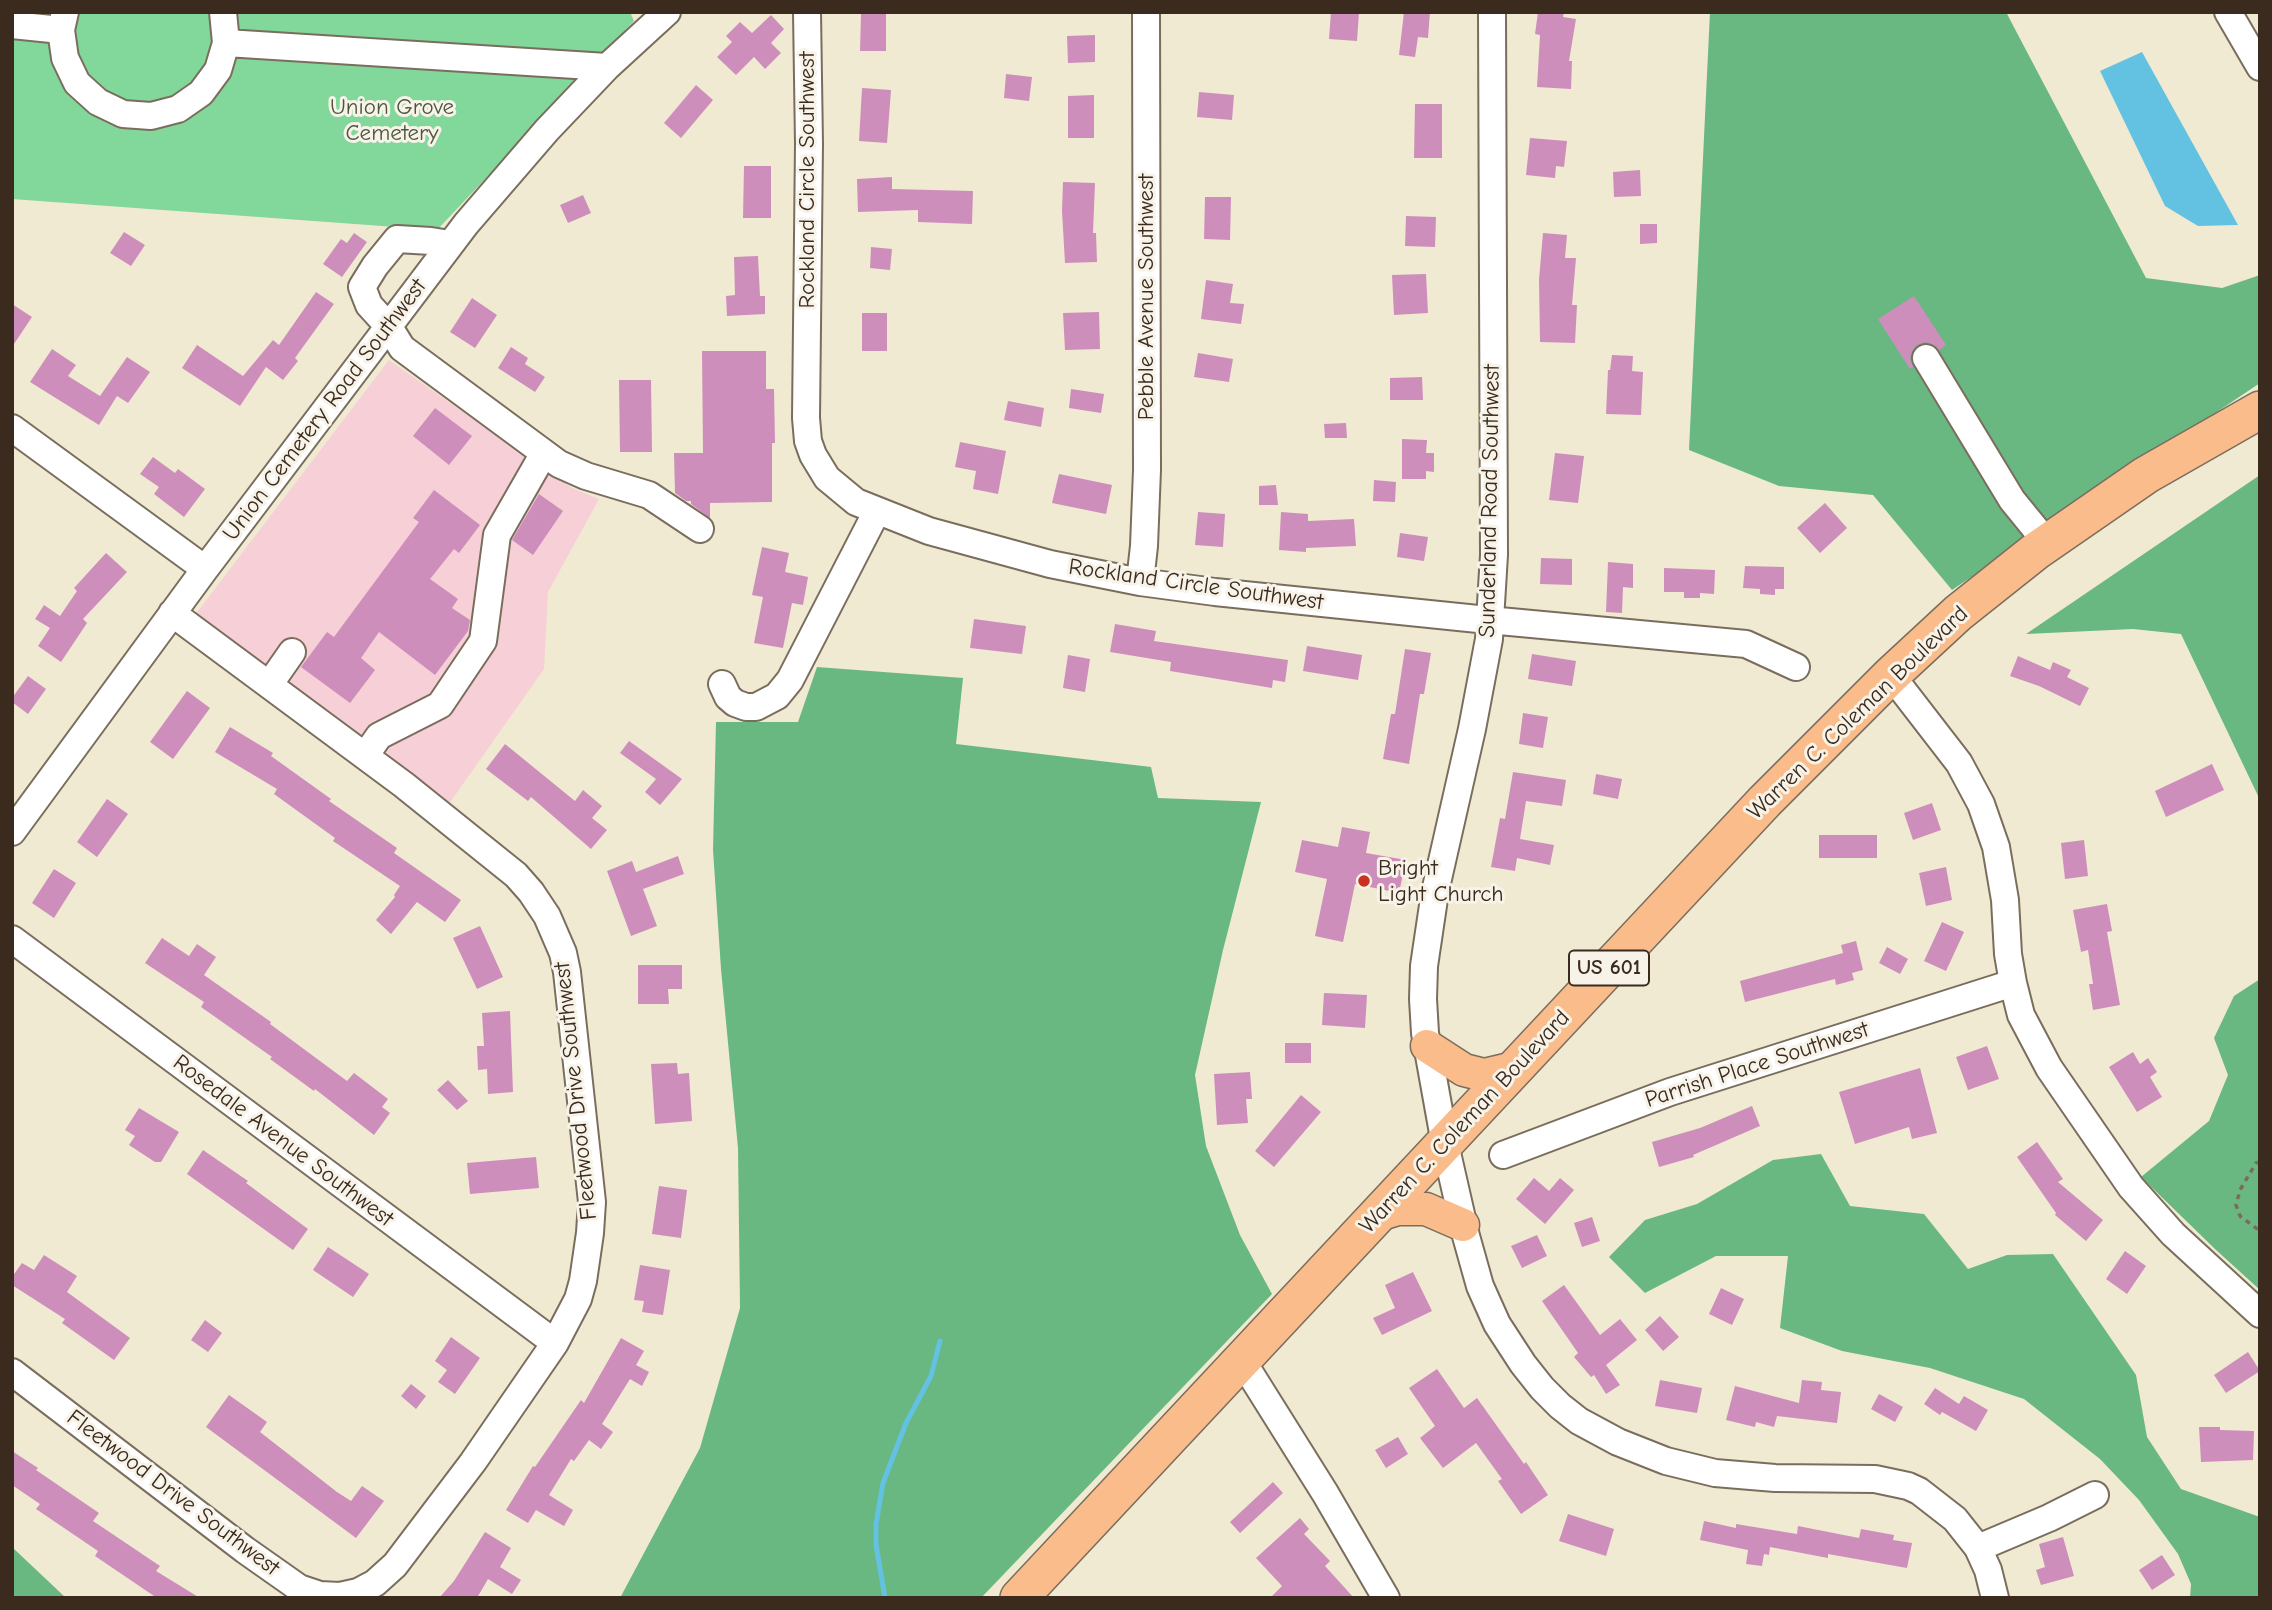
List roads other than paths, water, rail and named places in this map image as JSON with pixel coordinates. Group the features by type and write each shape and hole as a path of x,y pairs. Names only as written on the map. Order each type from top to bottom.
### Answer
{"highway":[{"name":"Warren C. Coleman Boulevard","path":"1019,1598 1765,801 1891,676 1958,613 2047,543 2146,475 2260,410"}],"main road":[{"path":"1427,1046 1464,1070 1474,1073 1484,1075 1518,1067"},
{"path":"1378,1215 1398,1209 1426,1209 1463,1225"}],"street":[{"path":"12,25 63,21 65,58 78,83 98,102 123,114 151,116 178,109 186,104 201,93 218,70 226,43 223,12"},
{"name":"Union Cemetery Road Southwest","path":"12,832 172,613 450,244 547,130 607,67 667,12"},
{"name":"Rockland Circle Southwest","path":"807,12 808,441 827,478 856,502 929,531 1050,564 1140,582 1214,592 1746,644 1796,667"},
{"name":"Pebble Avenue Southwest","path":"1140,582 1147,470 1146,12"},
{"name":"Sunderland Road Southwest","path":"1492,12 1494,555 1489,639 1472,729 1435,891 1424,966 1423,999 1427,1046 1445,1144 1480,1286 1497,1324 1522,1364 1542,1388 1579,1421 1642,1452 1715,1473 1775,1478 1875,1479 1908,1486 1955,1519 1978,1548 1988,1570 1995,1598"},
{"path":"2228,12 2260,67"},
{"path":"226,43 607,67"},
{"path":"450,244 397,239 362,287 369,305 389,327 402,348 559,464 586,476 649,495 700,529"},
{"path":"1926,358 2012,500 2047,543"},
{"path":"12,428 205,569"},
{"path":"365,756 379,736 440,705 484,641 497,535 544,453"},
{"path":"722,684 728,697 735,703 746,706 757,707 777,696 790,680 877,511"},
{"name":"Fleetwood Drive Southwest","path":"12,1372 245,1550 299,1588 320,1595 340,1596 358,1592 376,1583 396,1565 473,1462 555,1343 578,1299 583,1281 592,1202 567,972 563,953 547,916 516,875 365,756 172,613"},
{"path":"269,685 292,652"},
{"path":"1891,676 1959,763 1982,804 1996,847 2006,900 2008,954 2021,1015 2049,1068 2131,1187 2173,1234 2260,1314"},
{"name":"Rosedale Avenue Southwest","path":"12,939 555,1343"},
{"name":"Parrish Place Southwest","path":"1503,1154 1670,1092 2013,983"},
{"path":"1241,1359 1325,1493 1386,1598"},
{"path":"1978,1548 2095,1495"}],"water":[{"path":"2142,52 2238,225 2198,226 2165,206 2100,71"}],"waterway":[{"path":"885,1598 876,1545 876,1524 883,1483 906,1423 931,1376 940,1341"}],"place":[{"name":"Bright Light Church","path":"1364,881"}],"park label":[{"name":"Union Grove Cemetery","path":"392,120"}]}
